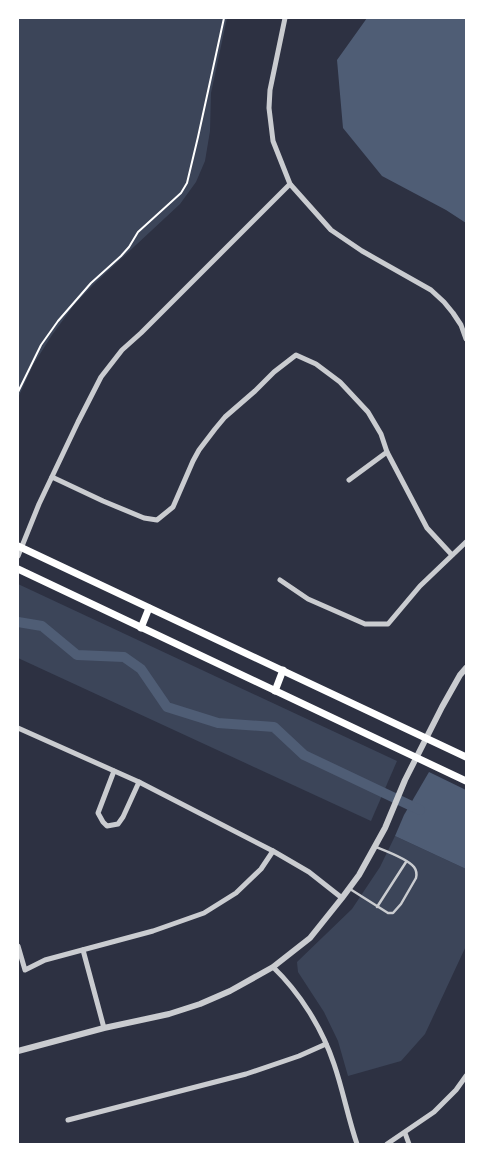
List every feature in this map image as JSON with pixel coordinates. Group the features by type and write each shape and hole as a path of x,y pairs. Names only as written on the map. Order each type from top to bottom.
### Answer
{"main road":[{"path":"19,547 466,757"},
{"path":"18,569 466,781"},
{"path":"141,628 150,608"},
{"path":"275,691 283,670"}],"street":[{"path":"285,18 270,90 269,108 273,141 290,184 331,230 362,251 431,290 453,313 466,339"},
{"path":"18,556 19,547 101,377 122,350 290,184"},
{"path":"52,477 111,505 144,518 157,520 173,507 193,461 215,429 274,372 296,355 316,364 340,382 368,412 381,434 387,452 427,528 452,555"},
{"path":"349,480 387,452"},
{"path":"280,580 308,599 365,624 388,624 420,586 466,542"},
{"path":"18,1051 104,1028 169,1014 200,1004 230,991 273,967 310,938 360,875 442,706 466,668"},
{"path":"18,728 138,782 273,850 309,872 342,898"},
{"path":"114,771 98,813 107,826 118,824 138,782"},
{"path":"18,946 25,970 45,960 153,932 204,913 236,893 260,869 273,850"},
{"path":"83,950 104,1028"},
{"path":"273,967 311,1014 326,1044 334,1064 357,1144"},
{"path":"68,1120 246,1074 299,1056 326,1044"},
{"path":"387,1144 434,1112 456,1090 466,1076"},
{"path":"405,1133 409,1144"}],"lane":[{"path":"350,888 388,913 393,913 401,904 417,875 415,868 406,861 375,846"},
{"path":"377,907 406,861"}],"path":[{"path":"18,392 41,345 58,321 91,283 121,256 138,232 182,192 187,182 224,18"}],"shaded area":[{"path":"18,18 227,18 211,93 210,131 205,161 196,182 180,204 74,305 33,365 18,398"},
{"path":"367,18 466,18 466,223 446,210 382,176 343,128 337,60"},
{"path":"18,584 397,761 371,821 18,658"},
{"path":"429,772 466,790 466,869 395,836 404,815"},
{"path":"395,836 466,869 466,946 425,1034 401,1061 348,1076 338,1041 324,1012 298,972 297,962 352,909 380,867"}],"waterway":[{"path":"18,622 42,626 77,655 124,657 141,669 167,707 218,723 274,727 304,755 420,810"}]}
